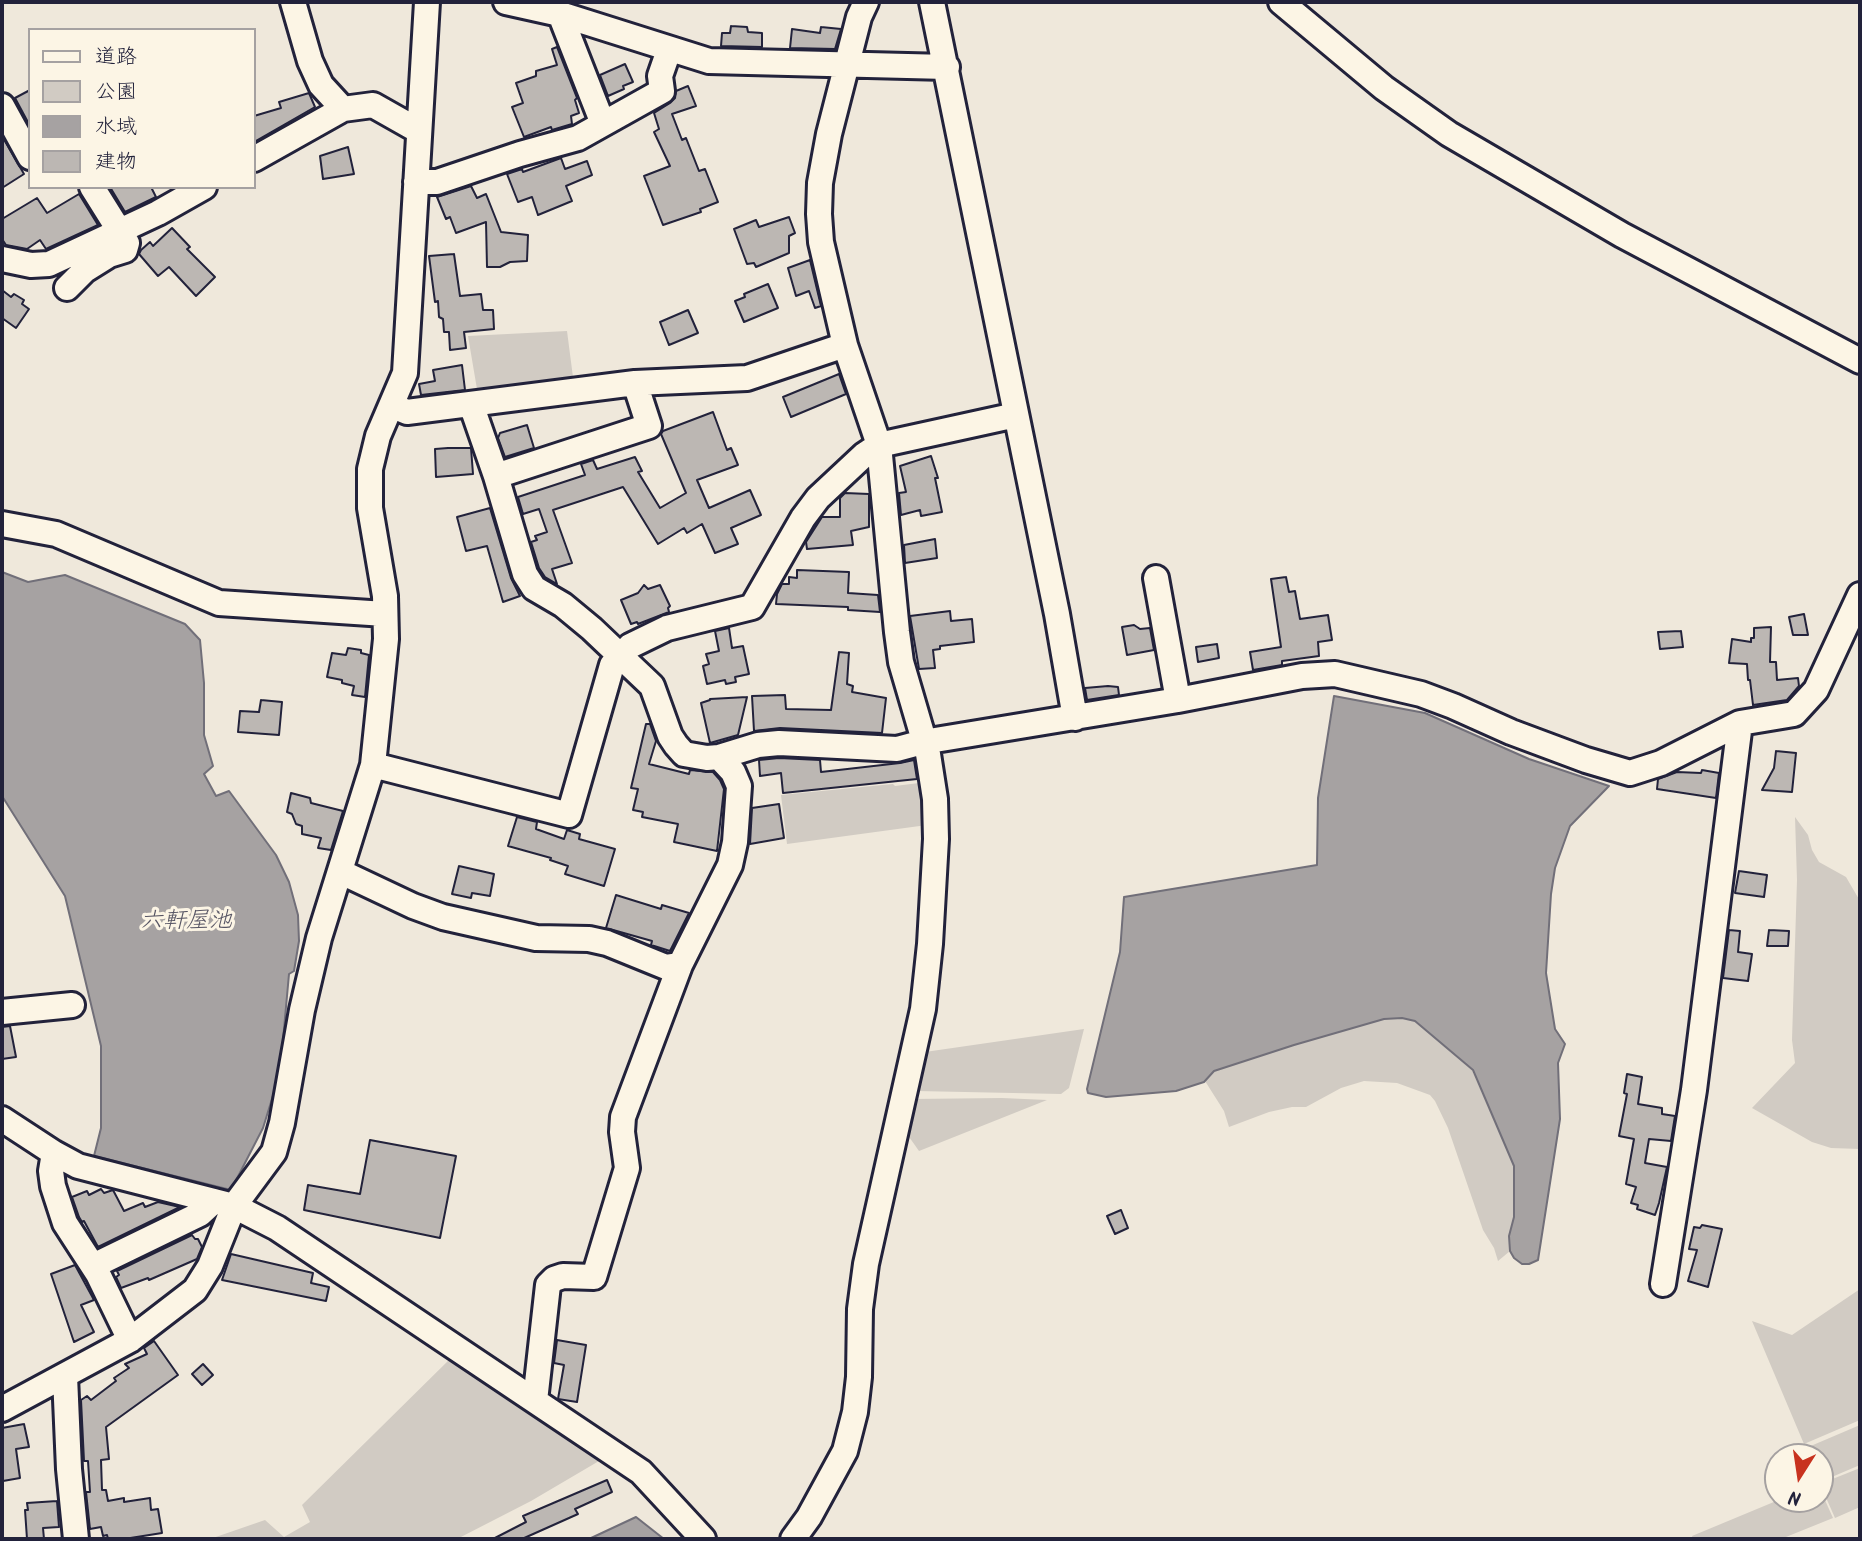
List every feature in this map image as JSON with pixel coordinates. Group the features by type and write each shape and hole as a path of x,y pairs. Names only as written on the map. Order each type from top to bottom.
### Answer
{"street":[{"path":"293,2 310,61 321,85 343,109"},
{"path":"93,1266 224,1203 274,1152 282,1123 302,1010 319,937 373,765 386,639 385,596 370,508 370,469 378,436 405,373 427,2"},
{"path":"506,2 560,13 709,61 947,67"},
{"path":"793,1539 845,1451 855,1412 859,1377 860,1309 866,1264 923,1009 936,839 935,799 928,754 901,662 879,445 845,345 821,242 820,183 829,134 859,17 866,2"},
{"path":"932,2 1057,614 1074,718"},
{"path":"1280,2 1384,88 1450,134 1622,235 1860,360"},
{"path":"560,13 603,124"},
{"path":"416,182 437,182 520,154 567,143 662,91 660,76 669,50"},
{"path":"256,158 343,109 373,105 419,131"},
{"path":"2,106 28,154"},
{"path":"67,288 85,270 109,255 125,250 127,243 93,189"},
{"path":"2,259 31,265 49,264 121,231 200,189"},
{"path":"393,406 407,412 635,383 747,378 845,345"},
{"path":"496,476 649,426 635,383"},
{"path":"471,404 525,574 534,589 563,605 652,686 670,736 684,754 707,758 758,745 779,743 897,749 923,742 1178,700 1302,676 1335,674 1421,694 1573,755 1630,773 1661,763 1740,723 1794,714 1815,690 1860,595"},
{"path":"373,765 569,815 612,665 630,646 667,628 752,607 803,518 818,498 847,469 879,445 1016,415"},
{"path":"2,524 55,534 219,603 385,614"},
{"path":"1156,578 1178,700"},
{"path":"1663,1284 1694,1090 1740,723"},
{"path":"534,1401 548,1285 563,1276 594,1276 628,1168 622,1132 623,1117 680,965 730,865 735,842 739,786 733,772 719,757"},
{"path":"341,872 443,917 536,938 589,939 607,943 666,967 680,965"},
{"path":"2,1013 72,1005"},
{"path":"2,1119 78,1166 224,1203 277,1228 641,1472 703,1539"},
{"path":"54,1153 51,1171 53,1186 65,1223 93,1266 130,1340"},
{"path":"2,1409 130,1340 195,1290 210,1266 224,1203"},
{"path":"65,1376 69,1469 76,1539"}],"green space":[{"path":"567,331 574,385 478,395 468,336"},
{"path":"927,782 927,825 787,844 781,795"},
{"path":"1795,817 1808,835 1819,862 1846,877 1860,901 1860,1149 1831,1148 1812,1142 1752,1108 1795,1063 1792,1040 1797,880"},
{"path":"1402,1018 1415,1021 1425,1028 1472,1070 1514,1166 1514,1217 1509,1236 1510,1251 1498,1261 1483,1230 1448,1128 1430,1095 1397,1083 1364,1081 1341,1088 1306,1107 1269,1112 1229,1127 1224,1111 1205,1081 1214,1071 1294,1045 1384,1019"},
{"path":"1084,1029 1069,1088 1061,1094 917,1091 918,1053"},
{"path":"912,1099 1047,1100 919,1151 907,1134"},
{"path":"1860,1289 1860,1420 1806,1443 1804,1443 1752,1321 1792,1335"},
{"path":"452,1357 599,1461 531,1501 457,1539 210,1539 265,1520 284,1537 310,1522 302,1505"},
{"path":"1860,1425 1860,1465 1834,1476 1834,1443 1818,1443"},
{"path":"1860,1468 1860,1507 1835,1518 1833,1513 1834,1478"},
{"path":"1764,1506 1764,1513 1831,1513 1833,1518 1781,1539 1693,1539 1692,1536"}],"water":[{"name":"六軒屋池","path":"2,572 28,582 65,575 185,624 200,640 204,683 204,735 213,766 204,774 216,796 229,791 276,855 289,882 298,915 299,941 294,971 289,974 280,1073 263,1128 231,1190 94,1156 101,1128 101,1046 65,896 2,796"},
{"path":"1334,696 1425,713 1529,759 1609,786 1570,826 1555,868 1546,973 1555,1029 1565,1044 1558,1063 1560,1119 1538,1260 1529,1264 1522,1264 1510,1251 1509,1236 1514,1217 1514,1166 1473,1070 1415,1021 1402,1018 1384,1019 1294,1045 1214,1071 1204,1082 1176,1091 1106,1097 1088,1093 1120,952 1124,897 1317,865 1318,798"},
{"path":"636,1517 664,1539 589,1539"}],"building":[{"path":"731,26 747,27 748,32 762,33 762,47 721,46 722,33 730,33"},
{"path":"821,27 841,29 835,49 790,48 792,29 820,33"},
{"path":"557,47 577,98 575,100 579,113 571,116 572,124 552,130 551,127 524,137 512,107 523,103 516,83 536,76 536,71 557,65 552,49"},
{"path":"625,64 633,82 608,96 600,75"},
{"path":"688,86 696,106 672,114 682,140 686,138 699,171 705,169 718,202 700,209 701,212 663,225 644,176 670,166 654,132 659,129 654,113 675,98 676,91"},
{"path":"28,91 28,122 15,98"},
{"path":"309,93 315,107 256,141 256,115 281,108 279,102"},
{"path":"2,136 24,174 2,188"},
{"path":"348,147 354,174 323,179 320,156"},
{"path":"561,158 565,169 587,161 592,175 566,186 572,201 538,215 532,197 518,202 507,174 522,169 523,172"},
{"path":"471,186 477,198 486,194 501,232 528,235 527,261 487,267 486,222 456,233 450,217 446,219 437,197"},
{"path":"111,189 152,189 156,197 125,212"},
{"path":"79,194 98,225 46,249 40,240 27,249 6,245 2,239 2,219 37,198 47,213"},
{"path":"789,217 795,233 789,236 789,253 756,267 754,263 747,264 734,229 756,220 759,227"},
{"path":"172,228 190,247 187,249 215,277 196,296 169,267 158,276 139,254 150,242 153,246"},
{"path":"454,254 460,296 481,294 483,310 493,310 494,329 464,332 466,348 450,350 449,332 444,332 438,301 435,302 429,256"},
{"path":"810,260 821,306 815,308 809,291 796,296 788,268"},
{"path":"768,284 778,308 744,322 735,301 745,297 744,294"},
{"path":"2,290 11,297 14,294 24,300 22,304 29,309 16,328 2,318"},
{"path":"688,310 698,333 669,345 660,322"},
{"path":"462,365 465,390 421,395 419,384 435,381 433,370"},
{"path":"839,374 846,394 791,417 783,397"},
{"path":"713,412 727,450 731,448 738,465 697,480 709,508 750,490 761,515 731,528 738,544 715,553 702,524 687,533 684,528 658,544 623,487 553,510 572,563 552,569 557,584 545,577 539,568 531,542 537,540 535,536 547,532 539,509 523,514 518,497 585,475 581,464 593,460 597,469 635,457 642,471 638,472 660,508 686,493 661,434"},
{"path":"527,425 534,448 505,457 498,438 500,433"},
{"path":"471,448 473,474 436,477 435,449"},
{"path":"931,456 938,478 935,478 942,512 921,516 920,510 901,515 899,493 906,492 900,466"},
{"path":"845,493 869,494 869,527 851,531 853,545 807,549 806,542 822,517 840,517 840,498"},
{"path":"490,508 511,578 520,596 503,602 487,546 466,551 457,517"},
{"path":"935,539 937,558 905,563 904,545"},
{"path":"797,570 849,572 848,593 878,595 880,612 848,610 848,607 776,604 782,584 789,584 789,577 797,578"},
{"path":"1286,577 1289,592 1295,591 1300,619 1328,615 1332,640 1318,642 1319,656 1282,661 1282,665 1253,670 1250,652 1281,647 1271,579"},
{"path":"644,585 648,589 660,585 670,606 669,612 638,624 631,624 621,600 638,593"},
{"path":"950,611 951,621 972,619 974,642 940,646 940,649 933,650 935,668 919,669 910,616"},
{"path":"1804,614 1808,635 1793,635 1789,617"},
{"path":"1134,625 1140,629 1150,628 1154,650 1127,655 1122,627"},
{"path":"1771,627 1770,662 1776,662 1777,680 1798,678 1799,686 1787,700 1753,705 1747,664 1729,663 1732,639 1751,642 1754,628"},
{"path":"729,628 732,648 743,646 749,674 735,677 736,682 726,684 725,680 707,684 703,666 709,664 706,654 719,651 715,631"},
{"path":"1681,631 1683,647 1660,649 1658,632"},
{"path":"1217,644 1219,658 1198,662 1196,647"},
{"path":"348,648 361,650 361,653 369,655 365,697 352,695 354,686 327,677 332,653 346,655"},
{"path":"839,652 849,653 847,684 853,686 852,692 886,698 882,733 780,728 754,731 752,696 785,695 786,709 831,710"},
{"path":"1118,687 1119,695 1087,700 1085,688"},
{"path":"747,697 738,735 710,743 701,703 710,699"},
{"path":"261,700 282,702 279,735 238,732 240,711 259,712"},
{"path":"646,724 650,724 656,741 649,764 689,774 690,770 713,772 720,780 724,789 717,851 674,842 678,824 642,817 643,812 633,810 638,789 631,788"},
{"path":"1776,751 1796,753 1792,792 1762,790 1774,768"},
{"path":"759,760 820,760 821,772 914,760 917,779 783,793 781,773 760,776"},
{"path":"1702,770 1719,773 1716,798 1657,789 1658,779 1677,772 1701,773"},
{"path":"291,793 310,798 311,803 343,811 331,850 318,848 321,838 302,834 302,826 296,824 292,814 287,812"},
{"path":"779,804 784,838 750,844 752,808"},
{"path":"517,817 537,822 536,829 564,839 567,830 580,834 579,839 615,849 604,886 565,874 568,866 550,860 551,858 508,846"},
{"path":"459,866 494,874 490,896 472,893 471,898 452,894"},
{"path":"1739,871 1767,875 1764,897 1735,893"},
{"path":"616,895 661,909 662,905 689,913 670,951 651,945 652,941 606,928"},
{"path":"1729,930 1740,931 1738,952 1752,954 1748,981 1723,978"},
{"path":"1769,930 1789,931 1788,946 1767,946"},
{"path":"10,1026 16,1057 2,1059 2,1027"},
{"path":"1627,1074 1642,1077 1638,1104 1662,1108 1662,1114 1675,1116 1671,1141 1649,1139 1645,1163 1667,1167 1655,1215 1637,1209 1638,1205 1631,1203 1636,1187 1626,1184 1634,1139 1619,1136 1627,1094 1624,1093"},
{"path":"370,1140 456,1156 440,1238 304,1210 308,1185 360,1194"},
{"path":"101,1189 104,1193 113,1190 124,1211 143,1203 145,1207 158,1202 180,1207 98,1247 79,1217 72,1197 87,1191 89,1195"},
{"path":"1121,1210 1128,1228 1115,1234 1107,1216"},
{"path":"1702,1225 1722,1229 1708,1287 1688,1281 1697,1250 1689,1249 1694,1227 1700,1228"},
{"path":"192,1235 202,1247 197,1259 149,1280 148,1278 121,1288 116,1277 119,1275 117,1271"},
{"path":"231,1254 313,1273 311,1283 329,1287 326,1301 222,1280"},
{"path":"75,1265 94,1300 81,1305 94,1332 74,1342 51,1274"},
{"path":"557,1340 586,1345 577,1402 558,1399 564,1365 554,1363"},
{"path":"154,1341 178,1375 106,1427 109,1459 101,1460 102,1490 106,1490 108,1501 124,1498 124,1502 150,1498 151,1510 158,1509 162,1533 108,1539 107,1535 103,1536 101,1527 90,1529 86,1492 90,1492 88,1461 84,1461 81,1400 87,1396 91,1400 116,1381 114,1378 129,1368 125,1364 147,1354 144,1348"},
{"path":"203,1364 213,1375 202,1385 192,1374"},
{"path":"24,1424 29,1447 16,1449 20,1478 3,1481 2,1428"},
{"path":"607,1480 612,1492 575,1509 578,1514 522,1539 493,1539 526,1522 523,1516"},
{"path":"57,1501 59,1527 43,1528 44,1539 27,1539 27,1503"}]}
